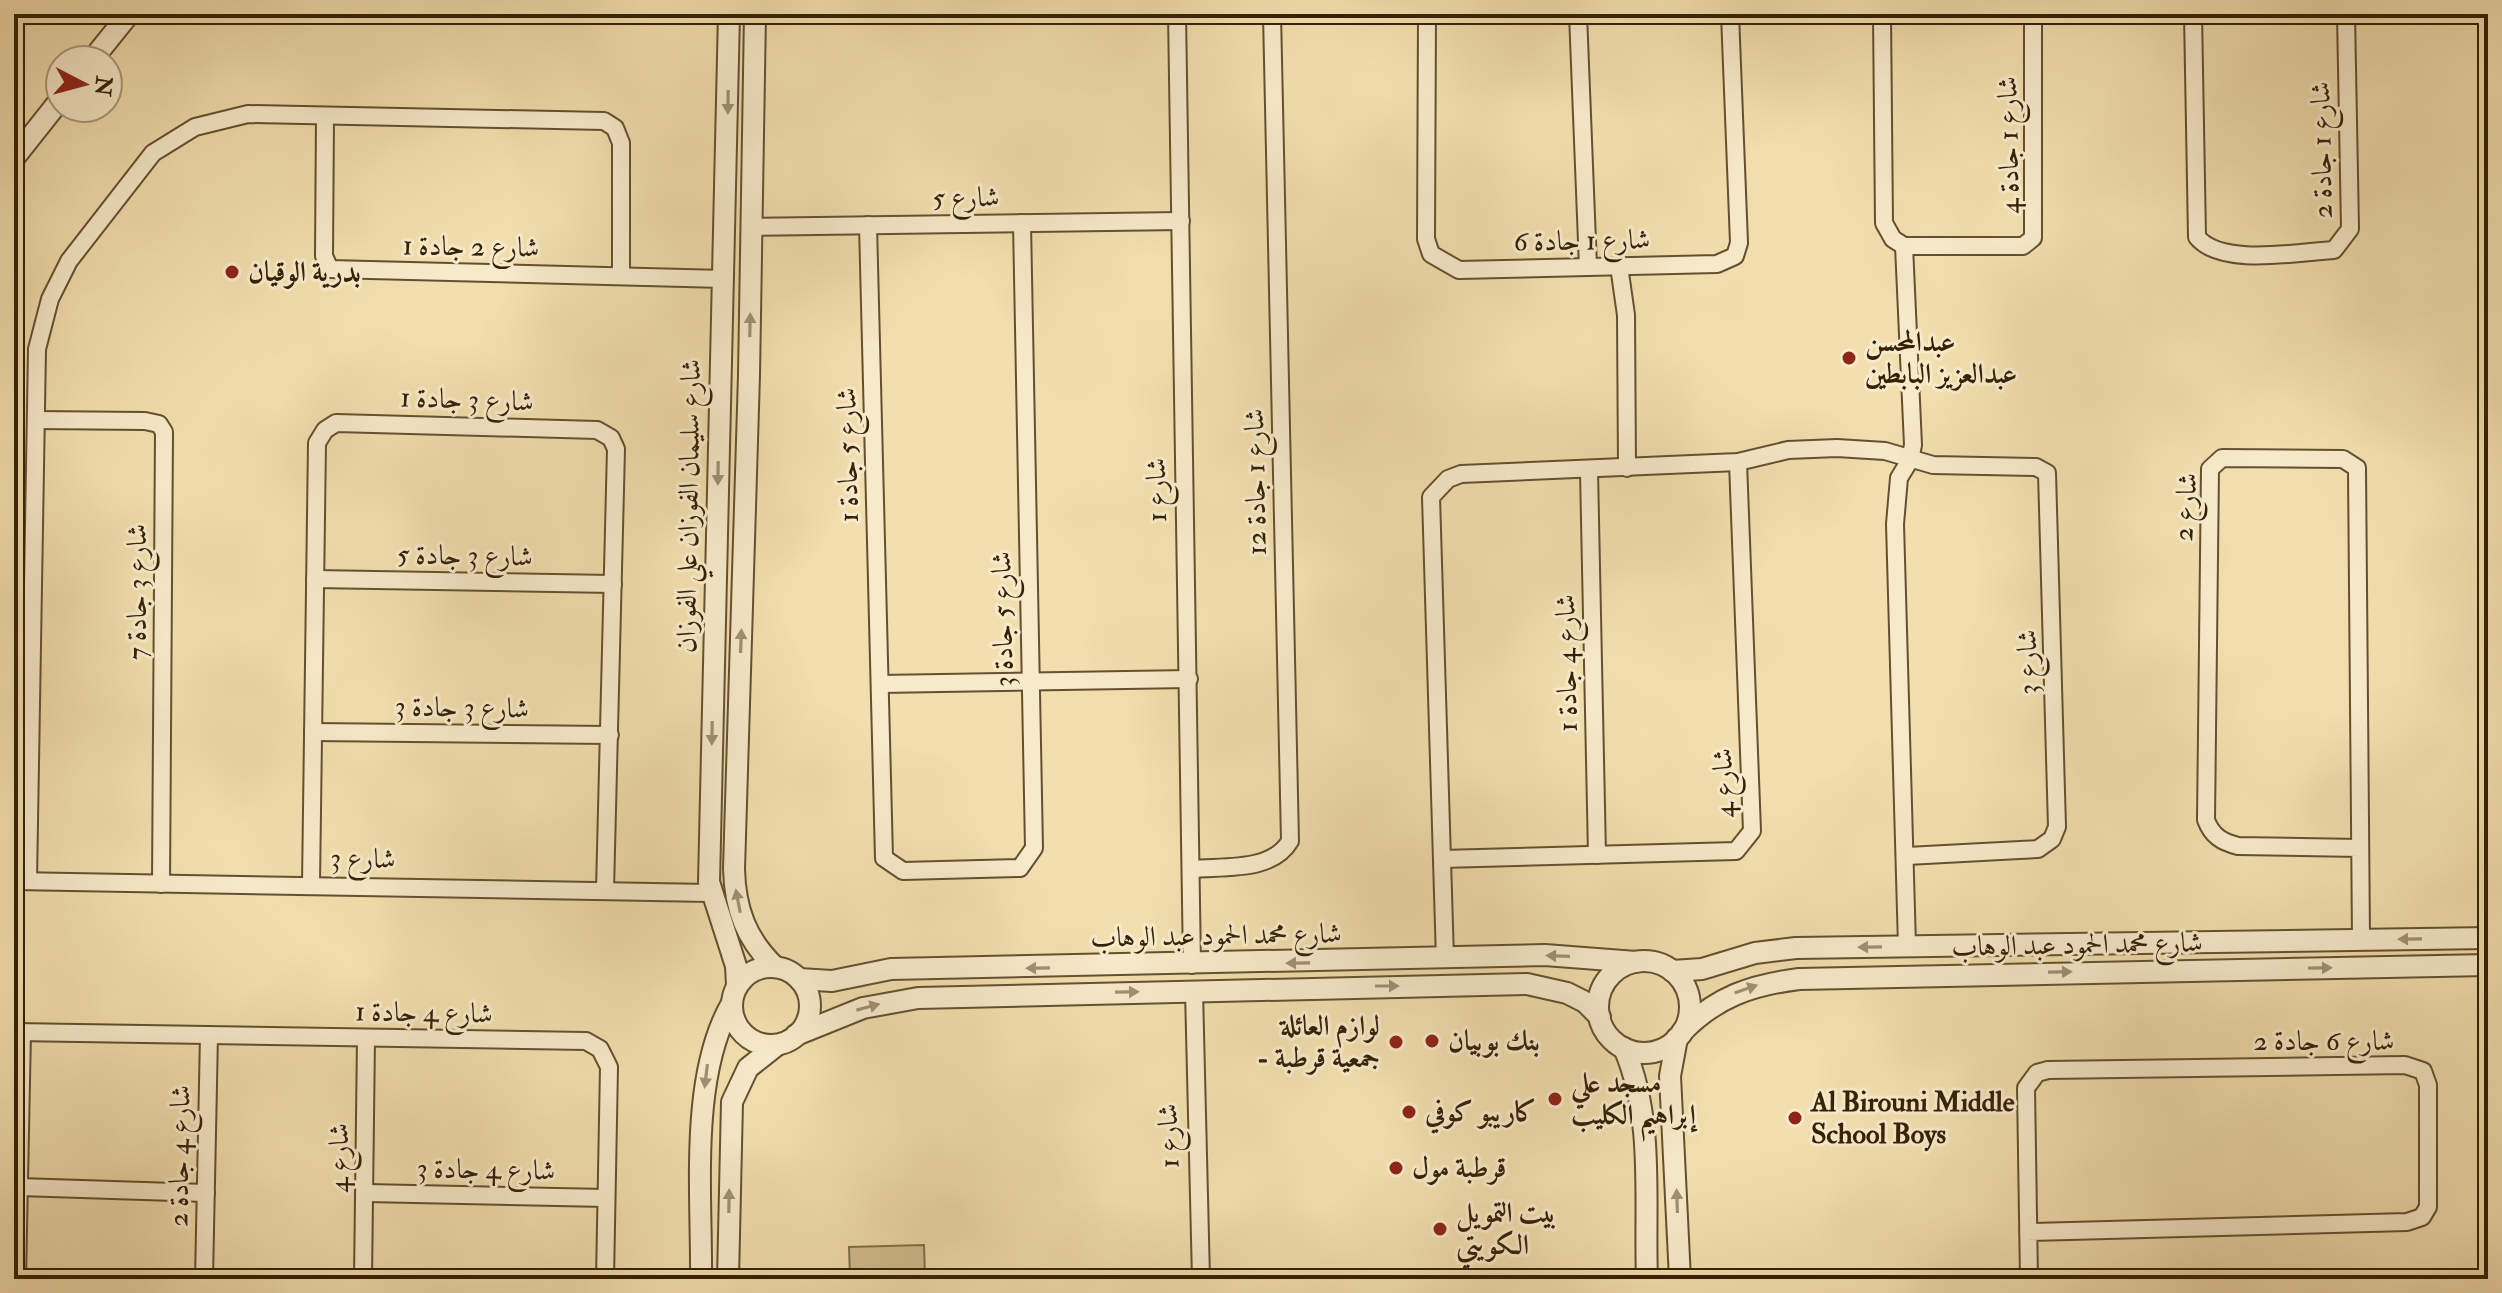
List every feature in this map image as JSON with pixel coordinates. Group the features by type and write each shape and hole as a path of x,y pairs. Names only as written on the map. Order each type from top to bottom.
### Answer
{"street":[{"path":"105,44 129,14"},
{"name":"شارع 1","path":"1177,14 1192,965"},
{"name":"شارع 1 جادة 12","path":"1192,869 1266,862 1281,856 1290,841 1272,14"},
{"name":"شارع 1 جادة 6","path":"1427,14 1426,239 1431,254 1459,270 1717,264 1735,256 1739,243 1730,14"},
{"path":"1578,14 1588,267"},
{"path":"1882,14 1884,223 1893,239 1904,246 1913,445 1910,460 1899,478 1895,524 1907,856 1907,946"},
{"name":"شارع 1 جادة 4","path":"1904,246 2023,246 2033,238 2033,14"},
{"name":"شارع 1 جادة 2","path":"2193,14 2197,237 2216,252 2262,255 2334,250 2350,229 2346,14"},
{"path":"729,19 744,15 755,19"},
{"name":"شارع سليمان الفوزان علي الفوزان","path":"729,19 710,893 733,956 735,994"},
{"name":"شارع سليمان الفوزان علي الفوزان","path":"755,19 753,227 735,885 746,930 775,967"},
{"path":"21,881 37,349 50,299 69,261 153,153 195,127 248,114 604,121 615,128 621,143 621,275"},
{"name":"شارع 2 جادة 1","path":"325,116 324,256 330,269 724,279"},
{"path":"14,158 44,120"},
{"name":"شارع 5","path":"753,227 1181,221"},
{"name":"شارع 5 جادة 3","path":"884,858 903,871 1020,868 1034,848 1022,223"},
{"name":"شارع 5 جادة 1","path":"868,225 884,858"},
{"path":"1619,266 1626,315 1627,468"},
{"path":"720,372 734,381 749,375"},
{"path":"719,415 730,403 740,404 748,411"},
{"name":"شارع 3 جادة 7","path":"36,420 145,421 159,424 164,432 161,884"},
{"name":"شارع 3 جادة 1","path":"311,884 317,443 325,430 336,423 597,430 611,438 616,449 605,890"},
{"path":"1445,959 1431,497 1448,479 1461,474 1589,471 1738,462 1788,450 1837,448 1885,451 1910,460"},
{"name":"شارع 2","path":"2360,848 2238,846 2224,842 2211,831 2206,820 2210,469 2222,458 2343,459 2357,468 2361,939"},
{"name":"شارع 3","path":"1907,856 2038,849 2052,839 2057,827 2050,485 2047,473 2036,467 1933,465 1910,460"},
{"name":"شارع 4","path":"1442,859 1736,851 1752,831 1738,462"},
{"name":"شارع 4 جادة 1","path":"1589,471 1597,855"},
{"name":"شارع 3 جادة 5","path":"315,579 613,584"},
{"path":"880,684 1189,679"},
{"name":"شارع 3 جادة 3","path":"313,732 610,735"},
{"name":"شارع 3","path":"21,881 710,893"},
{"name":"شارع محمد الحمود عبد الوهاب","path":"1672,971 1702,969 1755,953 1796,948 2488,938"},
{"path":"1974,947 1981,961 1974,974"},
{"path":"2011,947 2007,961 2013,973"},
{"name":"شارع محمد الحمود عبد الوهاب","path":"799,979 832,981 891,969 1192,965 1545,955 1636,962"},
{"path":"1647,1279 1644,1124 1637,1080 1624,1048 1606,1032 1600,1017 1599,1001 1604,985 1621,967 1636,962 1659,963 1672,971 1688,996 1690,1011 1670,1059 1680,1279"},
{"name":"شارع محمد الحمود عبد الوهاب","path":"1680,1035 1718,1000 1767,983 1813,978 2488,965"},
{"path":"701,1279 705,1083 711,1049 735,994 751,972 775,967 799,979 807,993 809,1008 805,1023 796,1035 777,1045 748,1068 732,1102 728,1279"},
{"name":"شارع محمد الحمود عبد الوهاب","path":"796,1035 839,1015 902,999 1194,991 1527,984 1567,993 1585,1002 1600,1017"},
{"name":"شارع 1","path":"1194,991 1201,1279"},
{"path":"735,994 735,1022 744,1033 755,1041 777,1045"},
{"path":"17,1279 18,1032"},
{"name":"شارع 4 جادة 1","path":"18,1032 586,1041 600,1049 609,1067 605,1279"},
{"name":"شارع 4 جادة 2","path":"204,1279 209,1035"},
{"path":"1624,1048 1648,1052 1680,1035"},
{"name":"شارع 4","path":"363,1279 366,1038"},
{"name":"شارع 6 جادة 2","path":"2028,1232 2407,1222 2422,1217 2428,1207 2428,1085 2423,1071 2405,1065 2048,1070 2037,1073 2026,1088 2028,1232 2029,1279"},
{"path":"19,1187 206,1193"},
{"name":"شارع 4 جادة 3","path":"366,1193 606,1198"}],"shaded area":[{"path":"924,1245 925,1279 850,1279 849,1247"}],"place":[{"name":"بدرية الوقيان","path":"232,272"},
{"name":"عبدالمحسن عبدالعزيز البابطين","path":"1849,358"},
{"name":"بنك بوبيان","path":"1432,1041"},
{"name":"لوازم العائلة - جمعية قرطبة","path":"1396,1042"},
{"name":"مسجد علي إبراهيم الكليب","path":"1555,1099"},
{"name":"كاريبو كوفي","path":"1409,1112"},
{"name":"Al Birouni Middle School Boys","path":"1795,1118"},
{"name":"قرطبة مول","path":"1396,1168"},
{"name":"بيت التمويل الكويتي","path":"1440,1229"}]}
